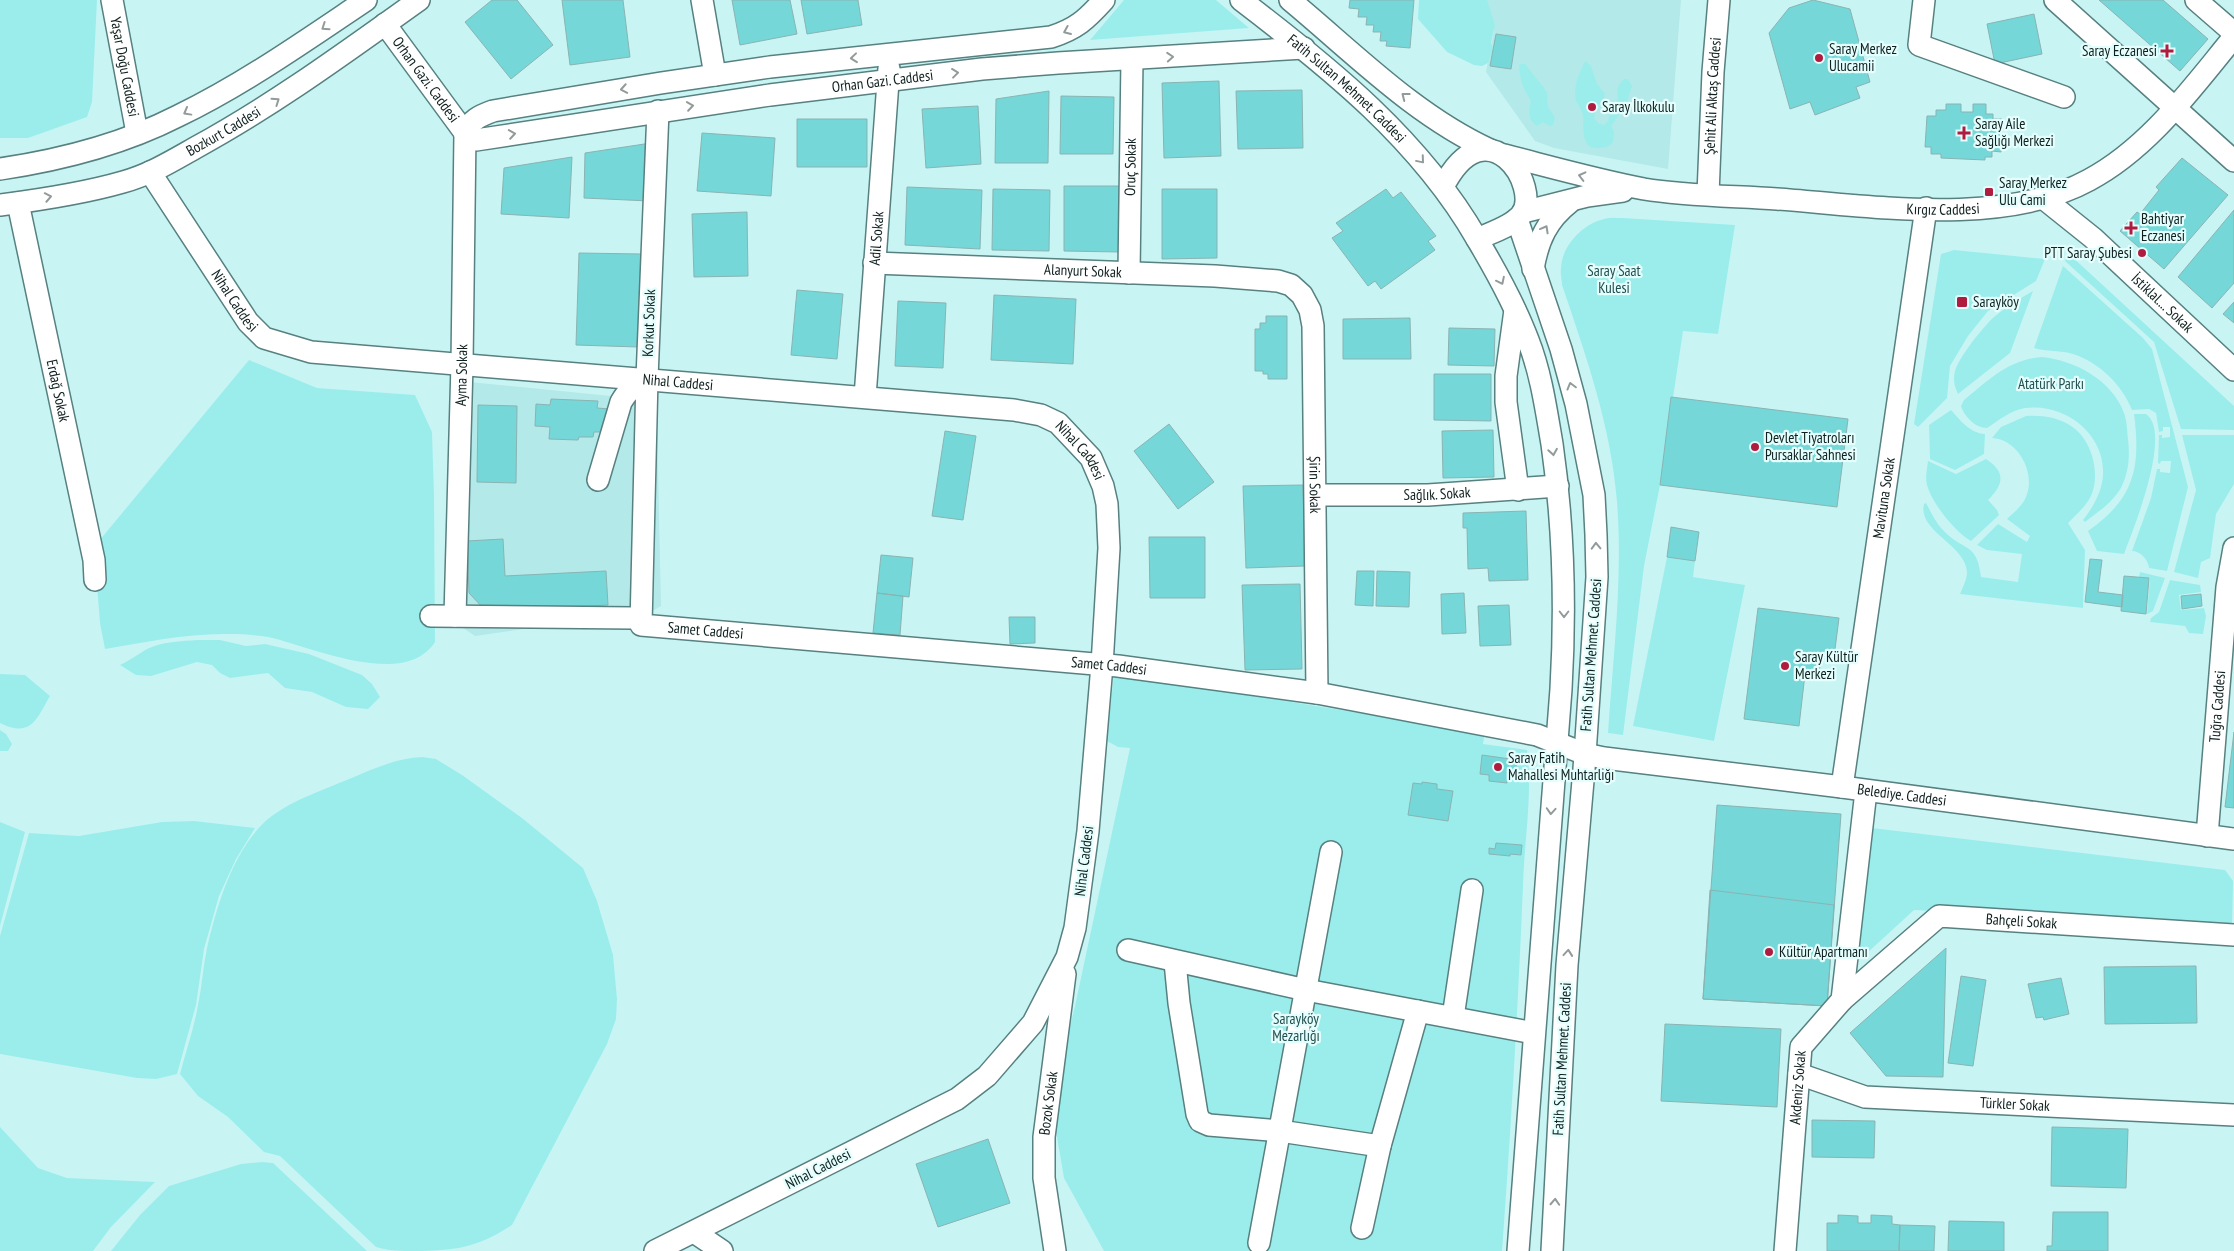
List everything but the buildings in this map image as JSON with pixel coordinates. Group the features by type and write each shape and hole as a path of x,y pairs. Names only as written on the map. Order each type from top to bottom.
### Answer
{"street":[{"name":"Yaşar Doğu Caddesi","path":"112,0 137,133"},
{"path":"0,169 34,164 103,147 177,117 250,76 366,0"},
{"name":"Bozkurt Caddesi","path":"9,204 123,182 150,172 228,130 269,105 420,0"},
{"path":"702,0 715,75"},
{"name":"Orhan Gazi. Caddesi","path":"465,134 470,123 479,116 493,111 770,67 1051,37 1068,31 1085,21 1104,0"},
{"name":"Fatih Sultan Mehmet. Caddesi","path":"1241,0 1304,48 1384,121 1421,159 1460,211 1477,239 1515,310 1536,362 1558,486 1563,542 1567,965 1552,1251"},
{"name":"Fatih Sultan Mehmet. Caddesi","path":"1290,0 1313,9 1415,104 1454,132 1497,152 1514,166 1522,180 1525,199 1520,215 1533,269 1561,349 1576,404 1594,495 1597,577 1566,748 1534,1033 1518,1251"},
{"name":"Şehit Ali Aktaş Caddesi","path":"1708,194 1712,91 1719,0"},
{"path":"1924,0 1919,45 2064,97"},
{"path":"2054,0 2234,161"},
{"path":"2196,0 2234,33"},
{"name":"Orhan Gazi. Caddesi","path":"386,24 465,134 476,140 658,111 888,81 1058,63 1304,48"},
{"name":"Kırgız Caddesi","path":"1497,152 1585,177 1647,189 1899,208 1996,207 2026,203 2058,194 2105,172 2124,158 2174,109 2234,37"},
{"name":"Adil Sokak","path":"865,397 890,54"},
{"name":"Oruç Sokak","path":"1129,274 1132,59"},
{"name":"Korkut Sokak","path":"637,622 658,111"},
{"name":"Ayma Sokak","path":"455,616 462,364 465,134"},
{"path":"1443,187 1450,173 1462,158 1478,151 1497,152"},
{"name":"Nihal Caddesi","path":"150,172 248,322 264,338 311,352 646,378 1014,410 1041,415 1058,423 1091,458 1108,504 1109,548 1102,665 1088,831 1075,928 1067,957 1033,1023 987,1076 957,1100 655,1251"},
{"name":"Kırgız Caddesi","path":"1520,215 1574,198 1601,193 1647,189"},
{"path":"1533,269 1542,233 1557,212 1574,198"},
{"name":"İstiklal.... Sokak","path":"2043,198 2093,238 2234,370"},
{"name":"Erdağ Sokak","path":"9,204 92,550 95,580"},
{"name":"Mavituna Sokak","path":"1842,788 1926,208"},
{"path":"1477,239 1520,215"},
{"name":"Alanyurt Sokak","path":"874,263 1215,276 1278,281 1290,285"},
{"name":"Şirin Sokak","path":"1290,285 1302,295 1310,310 1313,326 1317,693"},
{"path":"1515,310 1506,376 1506,402 1518,490"},
{"path":"598,480 626,392 646,378"},
{"name":"Sağlık. Sokak","path":"1316,495 1428,495 1558,486"},
{"name":"Tuğra Caddesi","path":"2207,836 2226,693 2228,587 2234,548"},
{"name":"Samet Caddesi","path":"431,616 637,622 1102,665 1317,693 1537,735 1566,748"},
{"path":"1487,736 1566,748"},
{"name":"Belediye. Caddesi","path":"1566,748 1604,758 2234,839"},
{"path":"1842,1000 1866,791"},
{"path":"1259,1244 1331,852"},
{"path":"1453,1017 1472,890"},
{"name":"Bahçeli Sokak","path":"1842,1000 1939,916 2234,935"},
{"path":"1128,950 1306,990 1534,1033"},
{"name":"Bozok Sokak","path":"1055,1251 1044,1178 1044,1137 1067,957"},
{"path":"1175,962 1197,1114 1200,1121 1209,1124 1280,1131 1380,1146"},
{"name":"Akdeniz Sokak","path":"1785,1251 1801,1047 1842,1000"},
{"path":"1362,1228 1380,1146 1418,1011"},
{"name":"Türkler Sokak","path":"1799,1074 1865,1097 2234,1115"},
{"path":"694,1232 722,1251"}],"shaded area":[{"name":"Saray İlkokulu","path":"1482,0 1681,0 1668,169 1554,148 1535,141 1486,72 1494,31"},
{"path":"459,381 621,397 654,414 657,423 661,606 654,610 475,636 463,628 454,611"}],"green space":[{"path":"0,0 97,0 92,102 87,117 28,138 0,138"},
{"path":"1124,0 1216,0 1249,28 1090,40"},
{"path":"1419,0 1487,0 1495,25 1491,43 1493,49 1488,63 1482,66 1474,65 1447,52 1418,19"},
{"path":"1585,61 1591,66 1597,84 1605,94 1603,101 1596,107 1594,118 1598,123 1604,125 1608,121 1611,109 1618,99 1618,88 1622,81 1628,79 1632,86 1626,105 1611,126 1614,132 1613,142 1606,147 1594,148 1589,146 1584,138 1583,116 1576,101 1575,90"},
{"path":"1525,64 1547,93 1548,107 1555,117 1553,125 1549,126 1543,122 1537,126 1530,118 1531,101 1521,80 1519,65"},
{"name":"Saray Saat Kulesi","path":"1623,218 1735,225 1718,334 1683,331 1660,485 1644,566 1623,735 1608,733 1617,618 1619,559 1619,531 1614,474 1596,392 1562,285 1561,273 1565,253 1574,238 1581,231 1604,219"},
{"path":"1954,250 2045,259 2036,281 1988,311 1968,336 1950,366 1947,398 1918,427 1914,424 1941,254"},
{"path":"2069,254 2234,406 2234,430 2181,429 2154,342 2065,261"},
{"path":"2063,266 2143,338 2152,349 2188,487 2167,571 2149,568 2143,556 2138,552 2132,551 2151,498 2157,469 2160,469 2160,472 2170,473 2171,461 2161,461 2160,464 2158,463 2159,435 2162,435 2162,438 2170,437 2170,427 2163,427 2163,431 2159,432 2156,413 2149,409 2132,410 2116,384 2092,363 2073,354 2034,348"},
{"path":"2033,291 2010,353 1958,394 1954,382 1955,371 1972,342 1994,317"},
{"name":"Atatürk Parkı","path":"2042,357 2067,362 2090,374 2111,391 2125,416 2129,458 2124,482 2109,503 2085,522 2083,520 2091,509 2100,490 2103,470 2101,456 2096,443 2078,422 2053,410 2025,408 2010,413 1987,428 1978,426 1971,421 1961,406 1964,400 1999,372 2019,362"},
{"path":"249,360 317,388 415,395 432,432 434,496 435,642 421,656 402,663 380,664 331,655 268,637 235,634 183,636 105,649 100,623 94,547"},
{"path":"1951,410 1970,429 1985,434 1984,454 1955,470 1930,459 1929,425"},
{"path":"2134,414 2146,414 2153,424 2155,440 2148,482 2124,554 2097,551 2088,531 2116,507 2131,481 2136,451"},
{"path":"2026,416 2050,417 2061,420 2071,426 2084,439 2093,458 2095,478 2091,496 2084,507 2068,523 2085,550 2083,608 1960,594 1967,575 1965,562 1934,530 1924,514 1924,504 1926,503 1943,530 1972,552 1979,566 1981,577 2018,582 2022,554 1987,550 1977,545 1998,524 2027,542 2030,536 2007,519 2026,498 2029,485 2026,466 2016,450 2009,444 1992,438 2001,427"},
{"path":"2182,435 2234,435 2234,484 2216,514 2210,558 2201,562 2198,578 2174,572 2196,490"},
{"path":"1986,459 2000,473 2000,483 1988,500 1999,515 1971,541 1951,524 1934,500 1926,482 1928,461 1956,474"},
{"path":"1667,557 1695,561 1693,577 1745,585 1714,741 1633,726"},
{"path":"2140,572 2165,578 2153,611 2147,614 2150,578 2139,577"},
{"path":"2170,580 2200,585 2201,592 2179,595 2181,610 2204,608 2206,616 2203,634 2189,633 2185,626 2150,622 2151,618 2159,612"},
{"path":"197,640 220,640 246,646 265,644 309,654 362,675 372,684 380,697 368,709 346,707 312,692 285,688 268,673 230,678 220,673 212,665 197,662 151,676 136,675 120,665 147,649 158,645"},
{"name":"Sarayköy Mezarlığı","path":"1114,673 1414,722 1485,731 1483,744 1527,750 1529,801 1502,1251 1104,1251 1064,1178 1051,1102 1075,1006 1130,748 1118,747 1107,741","holes":["1497,843 1521,845 1521,855 1489,854 1489,848 1495,849"]},
{"path":"0,674 25,675 50,696 36,719 26,727 10,727 0,723"},
{"path":"0,730 6,734 12,744 8,751 0,751"},
{"path":"422,757 436,759 462,775 522,818 583,868 597,901 613,955 617,999 616,1019 607,1044 512,1225 488,1239 465,1247 428,1251 399,1251 376,1247 280,1156 264,1152 228,1117 198,1096 180,1074 196,1014 206,955 215,917 225,886 247,842 274,814 295,802 379,767 400,760"},
{"path":"194,821 255,828 236,859 219,896 204,949 196,1005 177,1074 156,1079 137,1078 0,1054 0,936 29,833 79,836 162,822"},
{"path":"0,822 25,832 0,926"},
{"path":"1872,828 2225,870 2233,881 2232,926 1914,910 1866,954 1849,946"},
{"path":"0,1127 38,1168 67,1178 155,1182 111,1227 93,1251 0,1251"},
{"path":"273,1163 367,1251 111,1251 140,1215 169,1186 241,1164"}],"place":[{"name":"Saray Eczanesi","path":"2167,51"},
{"name":"Saray Merkez Ulucamii","path":"1819,58"},
{"name":"Saray İlkokulu","path":"1592,107"},
{"name":"Saray Aile Sağlığı Merkezi","path":"1964,133"},
{"name":"Saray Merkez Ulu Cami","path":"1989,192"},
{"name":"Bahtiyar Eczanesi","path":"2131,228"},
{"name":"PTT Saray Şubesi","path":"2142,253"},
{"name":"Sarayköy","path":"1962,302"},
{"name":"Devlet Tiyatroları Pursaklar Sahnesi","path":"1755,447"},
{"name":"Saray Kültür Merkezi","path":"1785,666"},
{"name":"Saray Fatih Mahallesi Muhtarlığı","path":"1498,767"},
{"name":"Kültür Apartmanı","path":"1769,952"}]}
